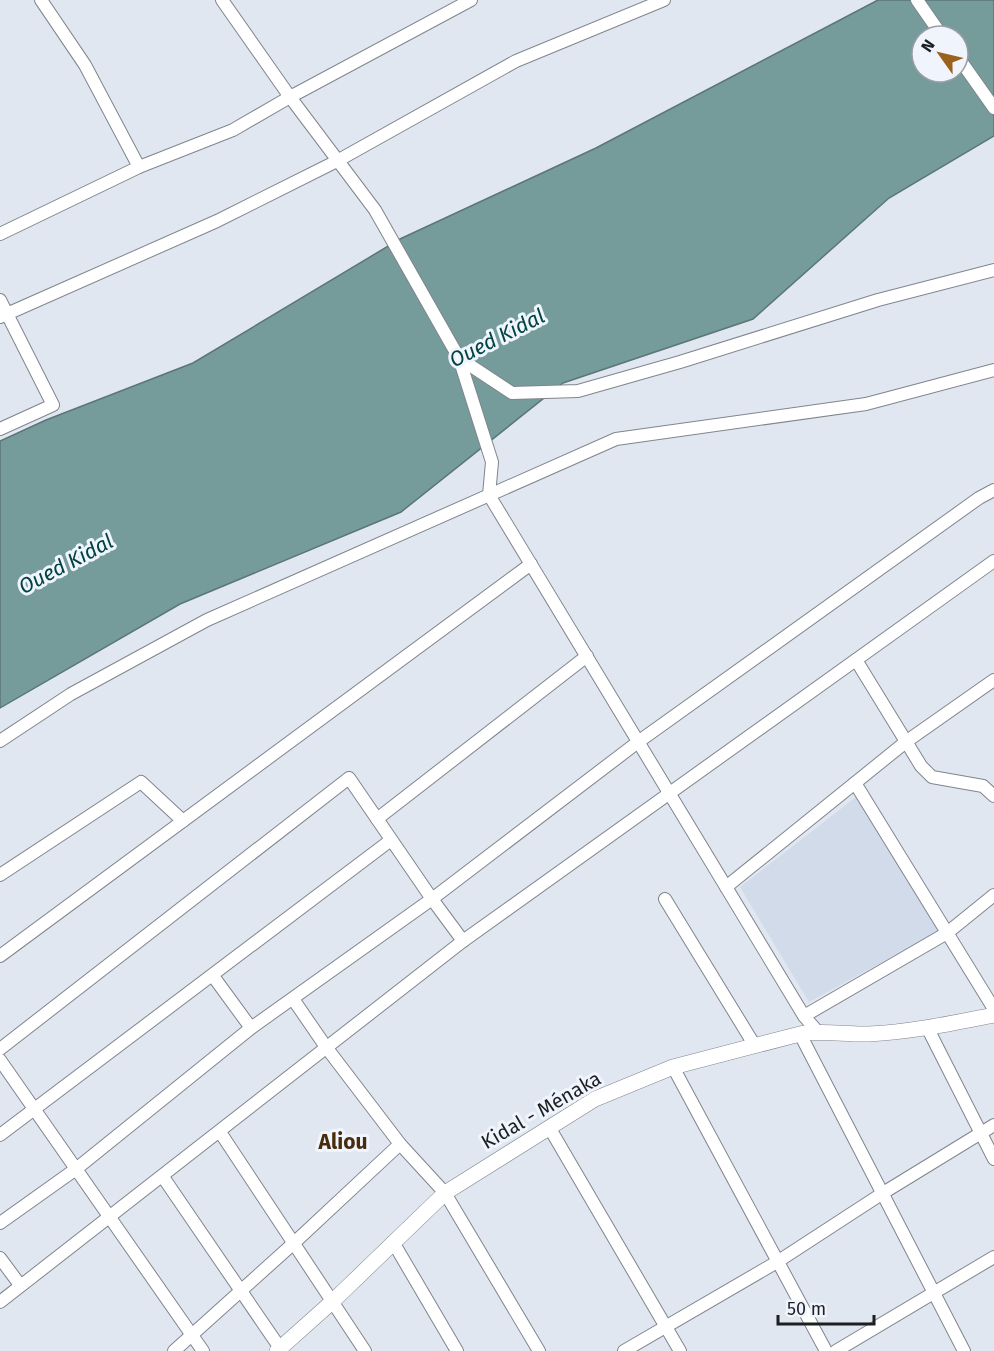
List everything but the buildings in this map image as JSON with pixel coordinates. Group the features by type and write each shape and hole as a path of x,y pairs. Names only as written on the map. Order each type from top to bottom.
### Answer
{"main road":[{"name":"Kidal - Ménaka","path":"280,1350 445,1193 595,1099 673,1067 800,1034 817,1031 867,1034 928,1029 994,1015"}],"street":[{"path":"40,0 84,65 139,167"},
{"path":"222,0 290,97 375,210 459,358 492,462 489,495 804,1016 817,1031"},
{"path":"4,315 217,221 338,161 516,61 664,0"},
{"path":"917,0 934,24"},
{"path":"0,234 139,167 233,130 466,1"},
{"path":"970,74 994,108"},
{"path":"459,358 512,393 578,391 878,300 994,270"},
{"path":"0,300 4,315 53,405 0,429"},
{"path":"0,741 71,694 207,620 616,439 866,404 994,370"},
{"path":"0,1223 76,1169 251,1028 432,899 638,742 969,505 994,490"},
{"path":"0,1302 463,941 994,561"},
{"path":"0,956 531,564"},
{"path":"377,819 587,656"},
{"path":"855,660 921,766 932,777 982,786 994,796"},
{"path":"726,887 907,741 994,680"},
{"path":"0,1049 349,778 463,941"},
{"path":"0,875 141,782 183,821"},
{"path":"855,783 994,1009"},
{"path":"0,1135 391,840"},
{"path":"804,1016 946,933 994,895"},
{"path":"665,899 755,1046"},
{"path":"213,976 251,1028"},
{"path":"293,999 326,1047 400,1144 445,1193 539,1351"},
{"path":"928,1029 994,1159"},
{"path":"800,1034 964,1351"},
{"path":"0,1060 203,1351"},
{"path":"673,1067 826,1351"},
{"path":"624,1351 777,1262 994,1125"},
{"path":"549,1127 680,1351"},
{"path":"220,1132 295,1242 365,1351"},
{"path":"174,1351 400,1144"},
{"path":"163,1177 280,1350"},
{"path":"393,1242 458,1351"},
{"path":"836,1351 994,1257"},
{"path":"0,1258 20,1285"}],"shaded area":[{"path":"856,797 941,930 809,1002 740,887"}],"water":[{"name":"Oued Kidal","path":"878,0 994,0 994,136 889,198 753,319 563,383 401,512 180,604 0,708 0,441 46,420 193,363 400,239 596,148"}],"district":[{"name":"Aliou","path":"343,1142"}]}
